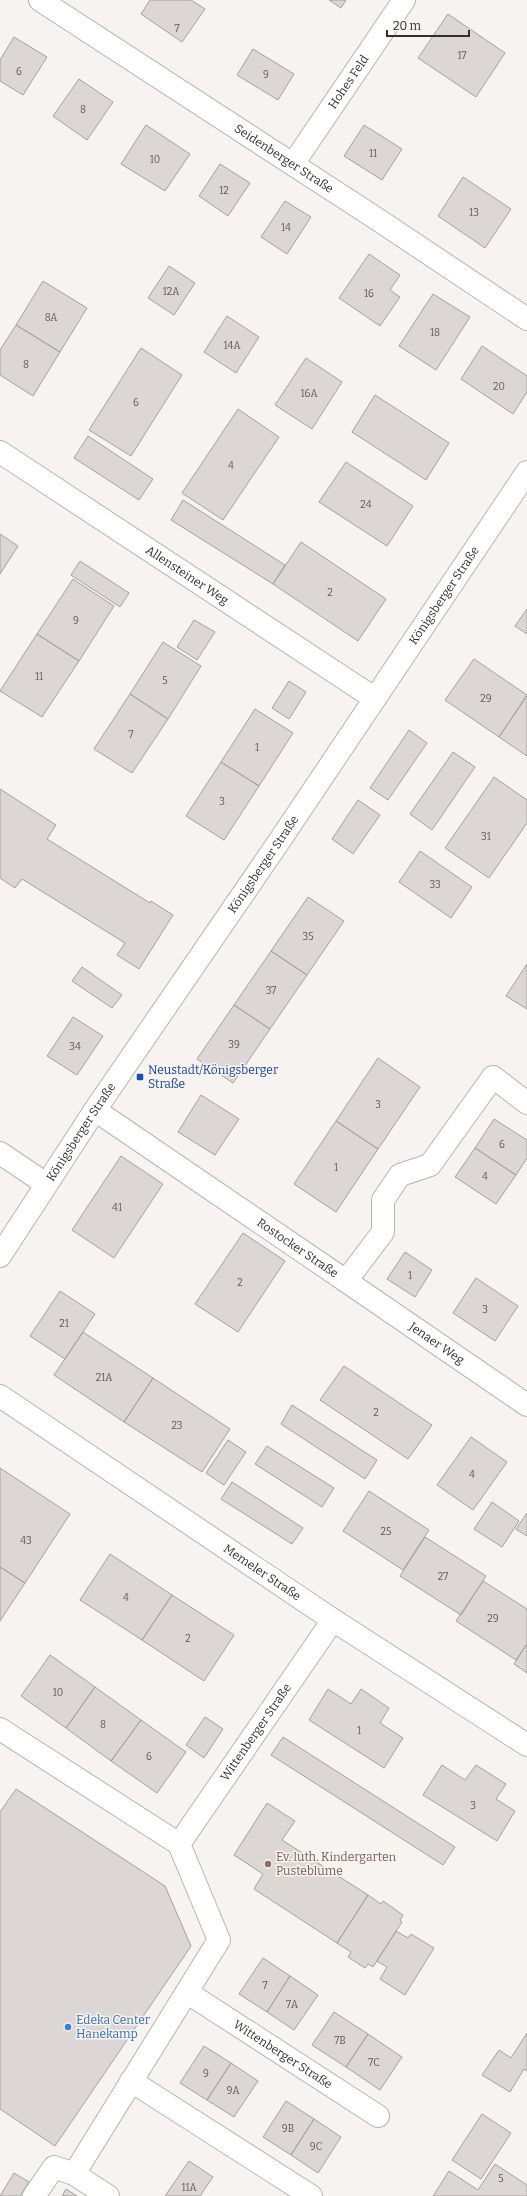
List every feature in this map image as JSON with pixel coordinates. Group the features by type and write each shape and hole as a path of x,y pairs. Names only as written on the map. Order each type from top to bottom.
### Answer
{"street":[{"name":"Seidenberger Straße","path":"40,0 293,164 527,319"},
{"name":"Hohes Feld","path":"293,164 404,0"},
{"name":"Allensteiner Weg","path":"0,452 374,698"},
{"name":"Königsberger Straße","path":"0,1256 95,1110 278,843 374,698 520,496 527,472"},
{"name":"Rostocker Straße","path":"95,1110 346,1281 383,1232 382,1200 400,1175 430,1165 493,1077 527,1103"},
{"path":"0,1153 46,1184"},
{"name":"Jenaer Weg","path":"346,1281 527,1405"},
{"name":"Memeler Straße","path":"0,1396 333,1620 527,1745"},
{"name":"Wittenberger Straße","path":"179,1844 333,1620"},
{"path":"0,1729 179,1844 219,1940 188,1993 131,2081 74,2174"},
{"name":"Wittenberger Straße","path":"188,1993 378,2116"},
{"path":"131,2081 311,2196"},
{"path":"34,2196 54,2167 74,2174 108,2196"}],"building":[{"path":"150,0 191,0 205,9 182,42 141,14"},
{"path":"329,0 346,0 341,8"},
{"path":"448,14 505,53 476,97 418,58"},
{"path":"14,37 47,57 23,95 0,81 0,60"},
{"path":"253,49 294,74 278,100 237,75"},
{"path":"79,79 113,102 87,140 53,116"},
{"path":"146,125 190,154 165,191 121,164"},
{"path":"364,125 402,149 382,180 344,156"},
{"path":"220,164 250,183 228,216 199,196"},
{"path":"463,177 511,209 485,248 438,216"},
{"path":"285,201 311,217 287,254 261,237"},
{"path":"369,254 400,275 390,290 400,297 380,326 339,298"},
{"path":"169,266 195,283 174,315 148,298"},
{"path":"43,281 87,308 60,352 16,325"},
{"path":"433,294 470,317 436,370 399,346"},
{"path":"227,316 259,337 236,373 204,352"},
{"path":"16,325 60,352 33,396 0,375 0,350"},
{"path":"482,346 527,376 527,392 513,414 461,379"},
{"path":"141,348 182,375 131,456 89,430"},
{"path":"306,358 342,382 312,429 275,405"},
{"path":"375,395 449,443 426,480 352,432"},
{"path":"238,409 279,437 223,520 182,493"},
{"path":"88,436 153,479 139,500 74,458"},
{"path":"346,462 413,506 387,546 319,502"},
{"path":"183,500 285,565 273,584 171,520"},
{"path":"0,534 18,546 0,574"},
{"path":"301,542 386,599 358,641 273,584"},
{"path":"80,561 129,593 120,607 71,575"},
{"path":"73,579 114,606 79,661 37,634"},
{"path":"527,609 527,634 515,626"},
{"path":"194,620 215,632 197,660 177,647"},
{"path":"37,634 79,661 42,717 0,691"},
{"path":"163,642 201,666 168,719 130,694"},
{"path":"474,659 527,695 499,737 445,700"},
{"path":"289,681 306,692 289,719 272,708"},
{"path":"130,694 168,719 132,773 94,749"},
{"path":"527,696 527,756 499,737"},
{"path":"255,709 293,733 259,786 221,762"},
{"path":"409,730 427,743 388,800 370,788"},
{"path":"453,752 475,767 432,830 410,814"},
{"path":"221,762 259,786 224,840 186,816"},
{"path":"494,777 527,800 527,823 489,878 445,848"},
{"path":"0,789 56,825 47,839 150,903 151,901 173,915 139,969 117,955 125,943 22,879 15,888 0,878"},
{"path":"358,800 380,815 353,854 332,839"},
{"path":"420,851 472,887 451,918 399,882"},
{"path":"308,897 344,921 307,975 271,951"},
{"path":"271,951 307,975 270,1029 234,1005"},
{"path":"527,964 527,1009 506,996"},
{"path":"82,967 122,995 112,1008 72,981"},
{"path":"234,1005 270,1029 233,1083 197,1059"},
{"path":"73,1017 103,1036 77,1075 47,1056"},
{"path":"378,1058 420,1087 378,1149 336,1121"},
{"path":"201,1095 239,1119 215,1155 178,1132"},
{"path":"494,1119 527,1140 527,1158 516,1175 475,1148"},
{"path":"336,1121 378,1149 336,1212 294,1184"},
{"path":"475,1148 516,1175 496,1204 455,1177"},
{"path":"121,1156 163,1184 114,1258 72,1230"},
{"path":"243,1233 285,1261 238,1332 195,1304"},
{"path":"405,1252 432,1270 415,1297 387,1279"},
{"path":"476,1278 518,1306 495,1341 453,1313"},
{"path":"60,1291 95,1314 65,1359 30,1336"},
{"path":"83,1332 153,1378 124,1422 54,1375"},
{"path":"344,1366 432,1425 408,1459 320,1400"},
{"path":"153,1378 230,1429 202,1472 124,1422"},
{"path":"292,1405 377,1460 365,1479 281,1424"},
{"path":"471,1437 507,1462 473,1510 437,1485"},
{"path":"228,1440 246,1452 224,1485 206,1473"},
{"path":"267,1446 334,1488 322,1507 255,1464"},
{"path":"0,1468 70,1514 25,1583 0,1567"},
{"path":"232,1482 303,1528 292,1544 221,1499"},
{"path":"369,1491 429,1530 403,1570 343,1531"},
{"path":"492,1502 519,1521 502,1547 474,1529"},
{"path":"527,1513 527,1536 516,1529"},
{"path":"425,1537 486,1576 461,1615 400,1576"},
{"path":"110,1554 172,1595 142,1640 80,1600"},
{"path":"0,1567 25,1583 0,1621"},
{"path":"483,1581 527,1609 527,1644 516,1660 456,1621"},
{"path":"172,1595 234,1635 204,1681 142,1640"},
{"path":"527,1644 527,1673 514,1664"},
{"path":"50,1655 95,1687 66,1728 21,1696"},
{"path":"95,1687 141,1720 111,1761 66,1728"},
{"path":"328,1689 351,1704 361,1689 389,1708 380,1723 403,1738 384,1768 309,1720"},
{"path":"205,1717 223,1729 204,1758 186,1745"},
{"path":"141,1720 186,1752 157,1793 111,1761"},
{"path":"283,1737 455,1847 443,1865 271,1755"},
{"path":"442,1765 465,1780 476,1765 506,1784 496,1799 515,1811 497,1841 423,1795"},
{"name":"Edeka Center Hanekamp","path":"16,1789 165,1886 191,1946 55,2146 0,2109 0,1812"},
{"path":"267,1803 295,1821 282,1840 368,1895 337,1943 254,1889 263,1874 234,1855"},
{"path":"368,1895 381,1904 383,1901 403,1915 400,1920 402,1922 373,1967 368,1964 365,1968 348,1957 351,1952 337,1943"},
{"path":"396,1931 408,1938 411,1934 434,1948 405,1995 380,1979 387,1967 377,1961"},
{"path":"263,1958 290,1976 267,2012 239,1994"},
{"path":"290,1976 318,1995 294,2030 267,2012"},
{"path":"334,2012 368,2034 346,2067 312,2045"},
{"path":"527,2033 527,2071 524,2069 510,2092 482,2075 499,2050 511,2058"},
{"path":"368,2034 402,2057 380,2090 346,2067"},
{"path":"204,2046 231,2063 207,2100 180,2083"},
{"path":"231,2063 258,2081 234,2117 207,2100"},
{"path":"286,2101 314,2119 291,2155 263,2137"},
{"path":"482,2114 511,2133 481,2179 452,2160"},
{"path":"314,2119 341,2137 318,2173 291,2155"},
{"path":"189,2161 213,2177 200,2196 165,2196"},
{"path":"495,2164 527,2185 527,2196 433,2196 449,2171 478,2190"},
{"path":"14,2173 29,2182 20,2196 0,2196"},
{"path":"66,2189 77,2196 62,2196"}],"place":[{"name":"Neustadt/Königsberger Straße","path":"140,1077"},
{"name":"Ev. luth. Kindergarten Pusteblume","path":"268,1864"},
{"name":"Edeka Center Hanekamp","path":"68,2027"}]}
